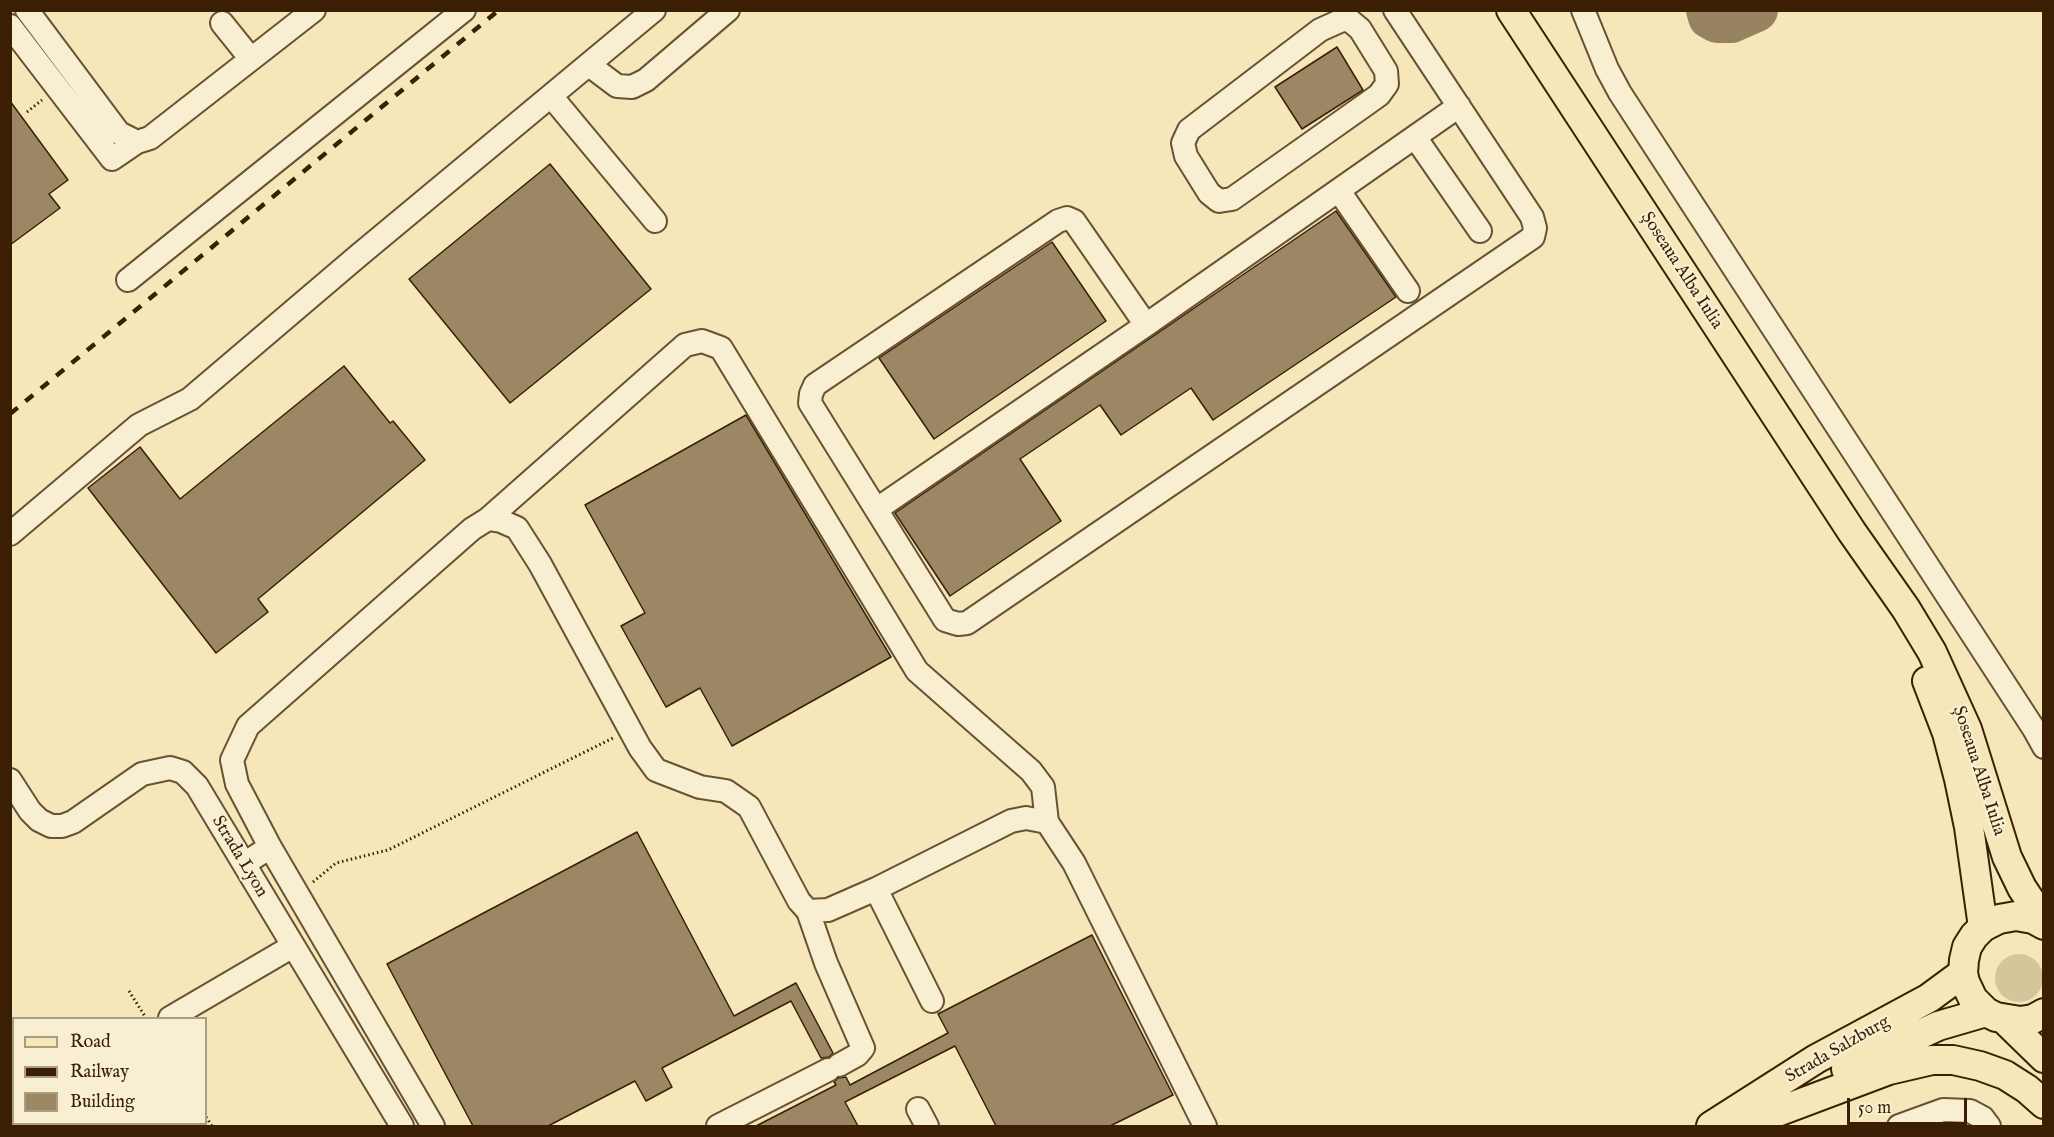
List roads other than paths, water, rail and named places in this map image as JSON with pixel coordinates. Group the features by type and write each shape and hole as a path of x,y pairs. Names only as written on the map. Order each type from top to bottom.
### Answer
{"main road":[{"name":"Șoseaua Alba Iulia","path":"1511,10 1852,532 1906,609 1932,652 1967,729 2007,857 2043,923"},
{"name":"Șoseaua Alba Iulia","path":"1852,532 1863,558 1905,633 1947,733 1969,827 1983,927"},
{"path":"2043,923 2016,916 1999,919 1983,927 1967,948 1963,973 1973,999 1996,1016 2043,1058"},
{"name":"Strada Salzburg","path":"1712,1126 1816,1059 1929,998 1963,973"},
{"name":"Strada Salzburg","path":"1725,1126 1914,1036 1955,1019 1996,1016 2019,1021 2032,1019 2043,1013"},
{"path":"1740,1126 1889,1070 1932,1060 1953,1060 2005,1075 2027,1089 2043,1104"}],"street":[{"path":"27,10 119,133 137,142"},
{"path":"10,26 112,159 137,142 150,138 314,10"},
{"path":"128,280 464,10"},
{"path":"10,534 139,425 190,399 654,10"},
{"path":"589,65 618,86 632,87 646,80 728,10"},
{"path":"1583,10 1607,69 1620,93 2034,729 2043,747"},
{"path":"1146,325 1074,221 1067,218 1058,221 815,385 810,403 945,620 958,624 967,623 1533,237 1535,228 1533,217 1399,12 1360,29"},
{"path":"224,14 251,59"},
{"path":"1348,20 1360,29 1386,71 1387,84 1379,94 1232,199 1219,201 1209,193 1186,156 1183,143 1189,130 1320,30 1348,20"},
{"path":"551,96 655,221"},
{"path":"877,509 1146,325 1459,106"},
{"path":"1415,137 1480,231"},
{"path":"1339,190 1408,291"},
{"path":"433,1126 270,847 237,784 232,760 248,726 685,345 702,341 721,348 917,671 1031,771 1043,787 1047,822 1074,863 1205,1126"},
{"path":"488,519 501,521 517,528 540,564 630,729 656,770 700,788 726,791 749,807 799,901 808,911 826,963 863,1048 857,1055 718,1126"},
{"name":"Strada Lyon","path":"10,780 30,811 39,820 51,826 62,826 73,822 142,774 170,768 183,772 197,786 244,864 394,1124"},
{"path":"808,911 828,910 876,889 1011,821 1026,818 1047,822"},
{"path":"244,864 270,847"},
{"path":"876,889 932,1001"},
{"path":"172,1017 292,945"},
{"path":"1903,1126 1970,1111 1983,1118 1989,1126"}],"railway":[{"path":"10,414 499,10"}]}
